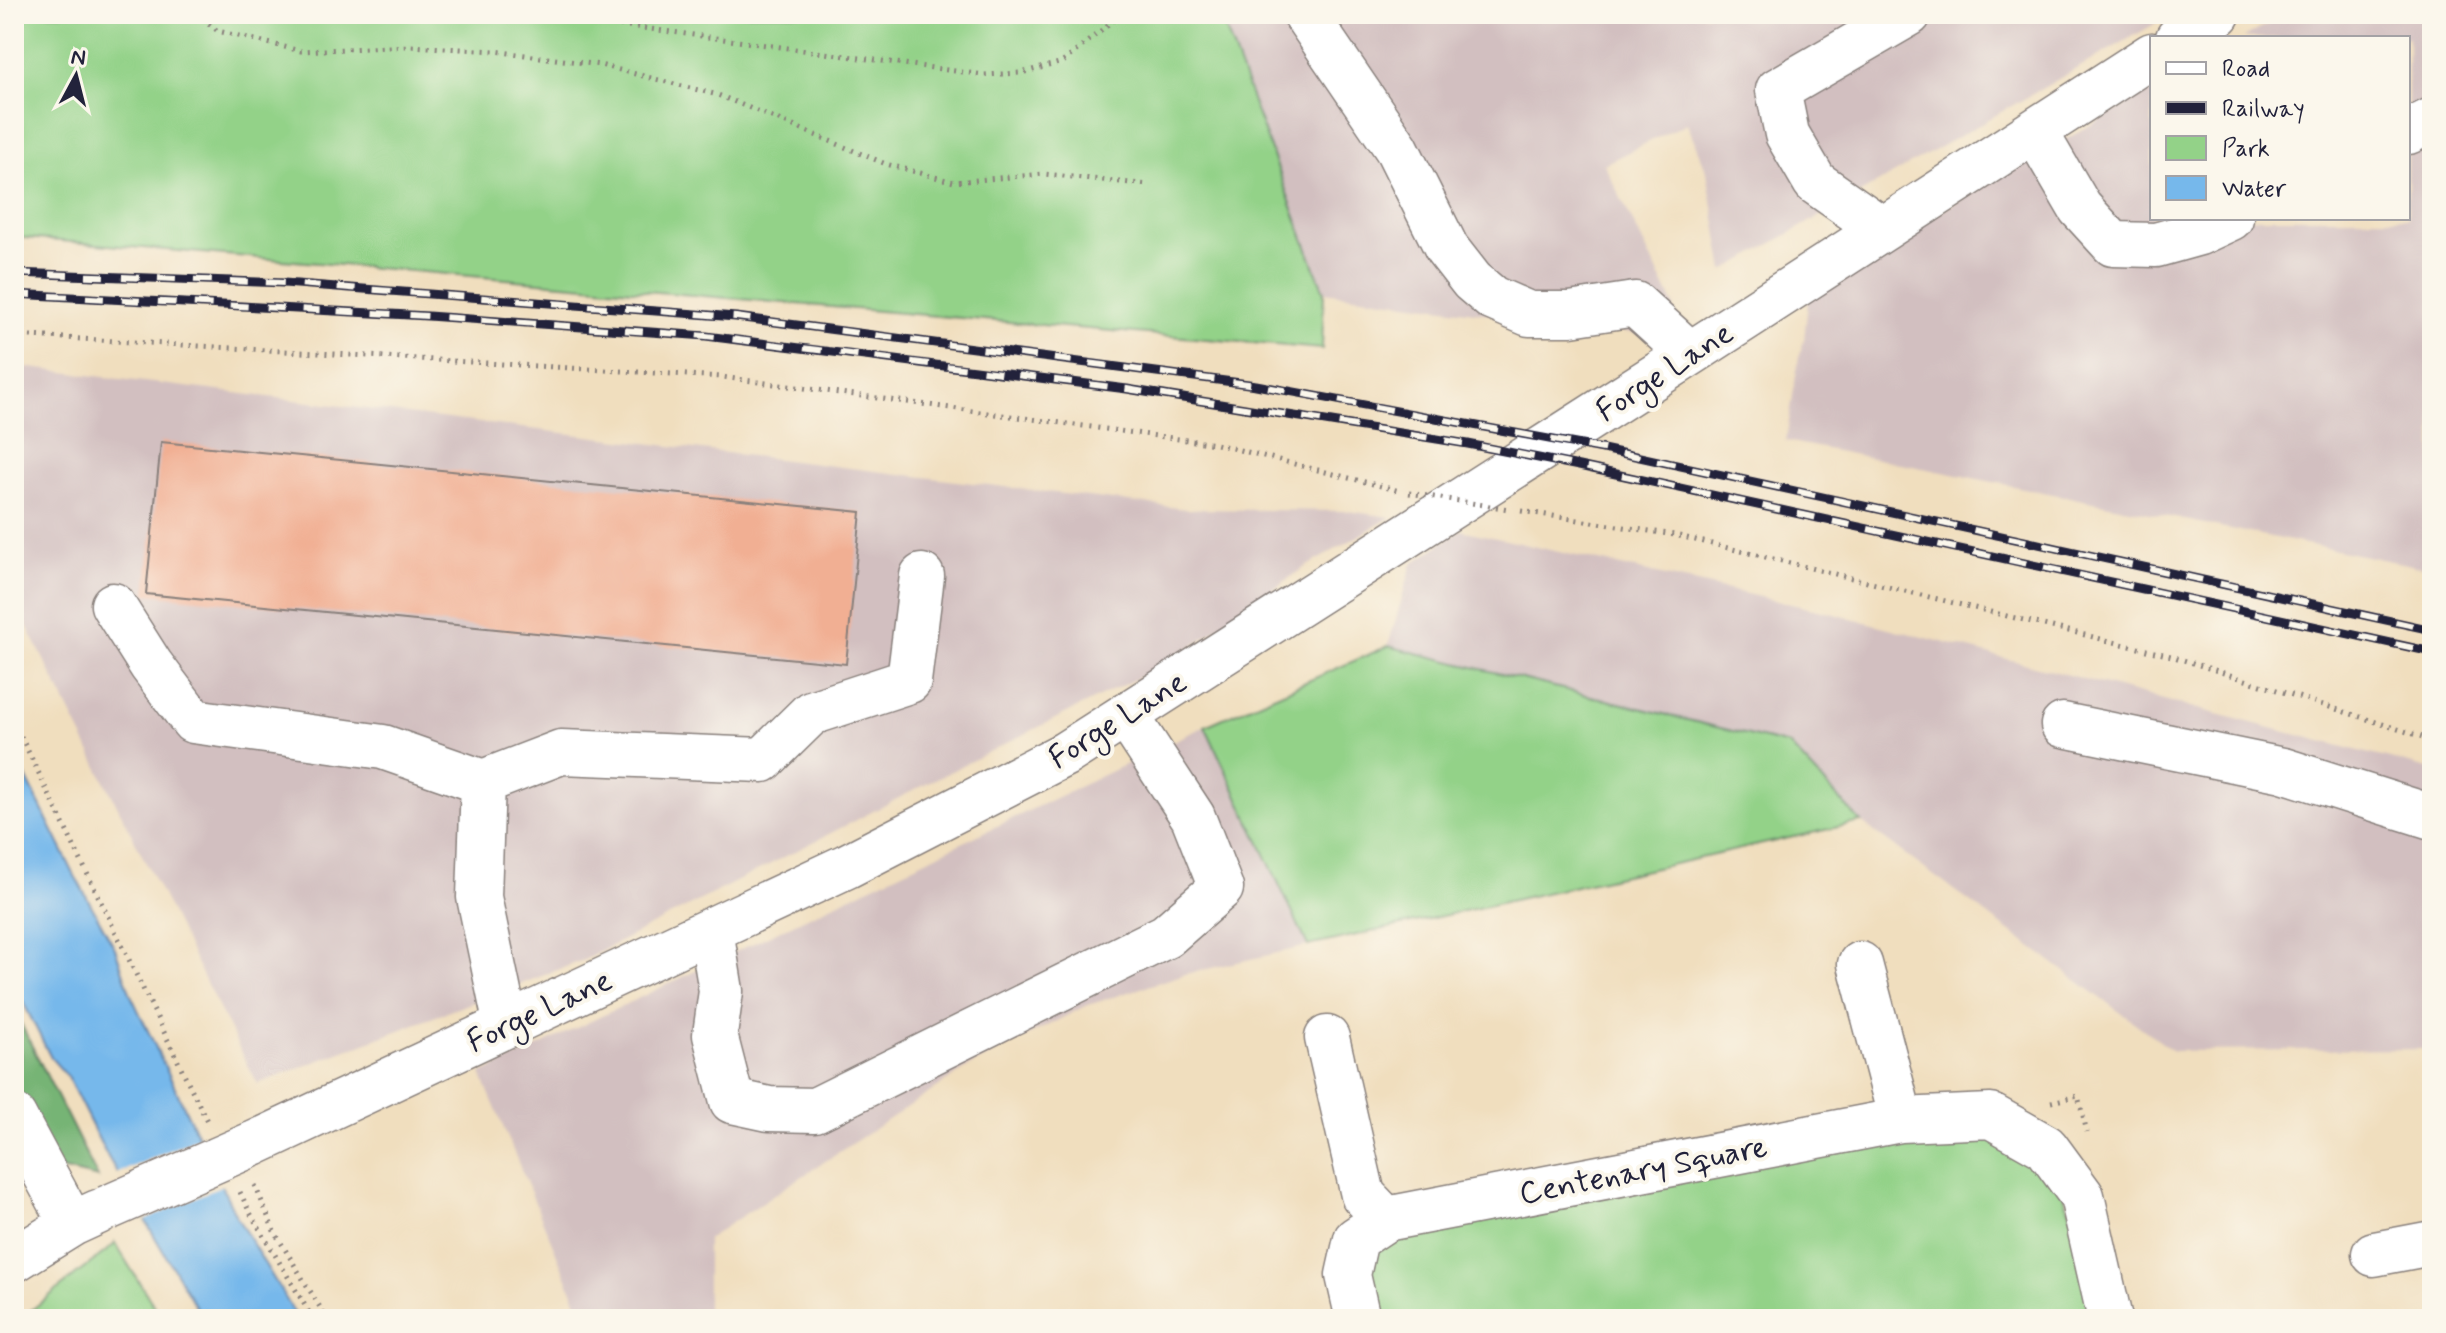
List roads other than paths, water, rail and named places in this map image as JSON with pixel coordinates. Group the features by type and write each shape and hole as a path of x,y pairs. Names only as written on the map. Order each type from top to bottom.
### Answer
{"street":[{"path":"1305,14 1397,149 1447,249 1472,281 1492,298 1529,314 1570,314 1635,304 1690,354"},
{"path":"1882,229 1815,182 1787,134 1778,90 1909,14"},
{"path":"2181,36 2218,14"},
{"name":"Forge Lane","path":"14,1260 90,1216 246,1167 506,1026 847,866 1065,754 2150,56"},
{"path":"2410,131 2432,120"},
{"path":"2035,131 2080,208 2113,244 2156,245 2199,233 2227,220"},
{"path":"113,605 151,665 193,721 383,747 483,782 561,752 763,760 811,713 909,681 922,576"},
{"path":"711,930 721,991 715,1035 732,1101 769,1109 815,1110 1166,936 1221,888 1193,817 1126,715"},
{"path":"2063,725 2283,770 2432,817"},
{"path":"483,782 479,897 506,1026"},
{"path":"1860,964 1901,1120"},
{"path":"1327,1038 1363,1195 1386,1219"},
{"path":"14,1116 90,1216"},
{"name":"Centenary Square","path":"1358,1319 1348,1275 1356,1239 1386,1219 1901,1120 1991,1116 2046,1147 2082,1196 2110,1319"},
{"path":"2374,1254 2432,1243"}],"water":[{"path":"14,753 75,876 115,948 131,995 236,1216 298,1319 203,1319 105,1152 67,1076 51,1058 14,984"}],"railway":[{"path":"14,273 284,283 736,317 1256,385 1603,449 2432,630"},
{"path":"14,294 428,316 706,336 1127,389 1468,444 1579,466 2432,652"}]}
